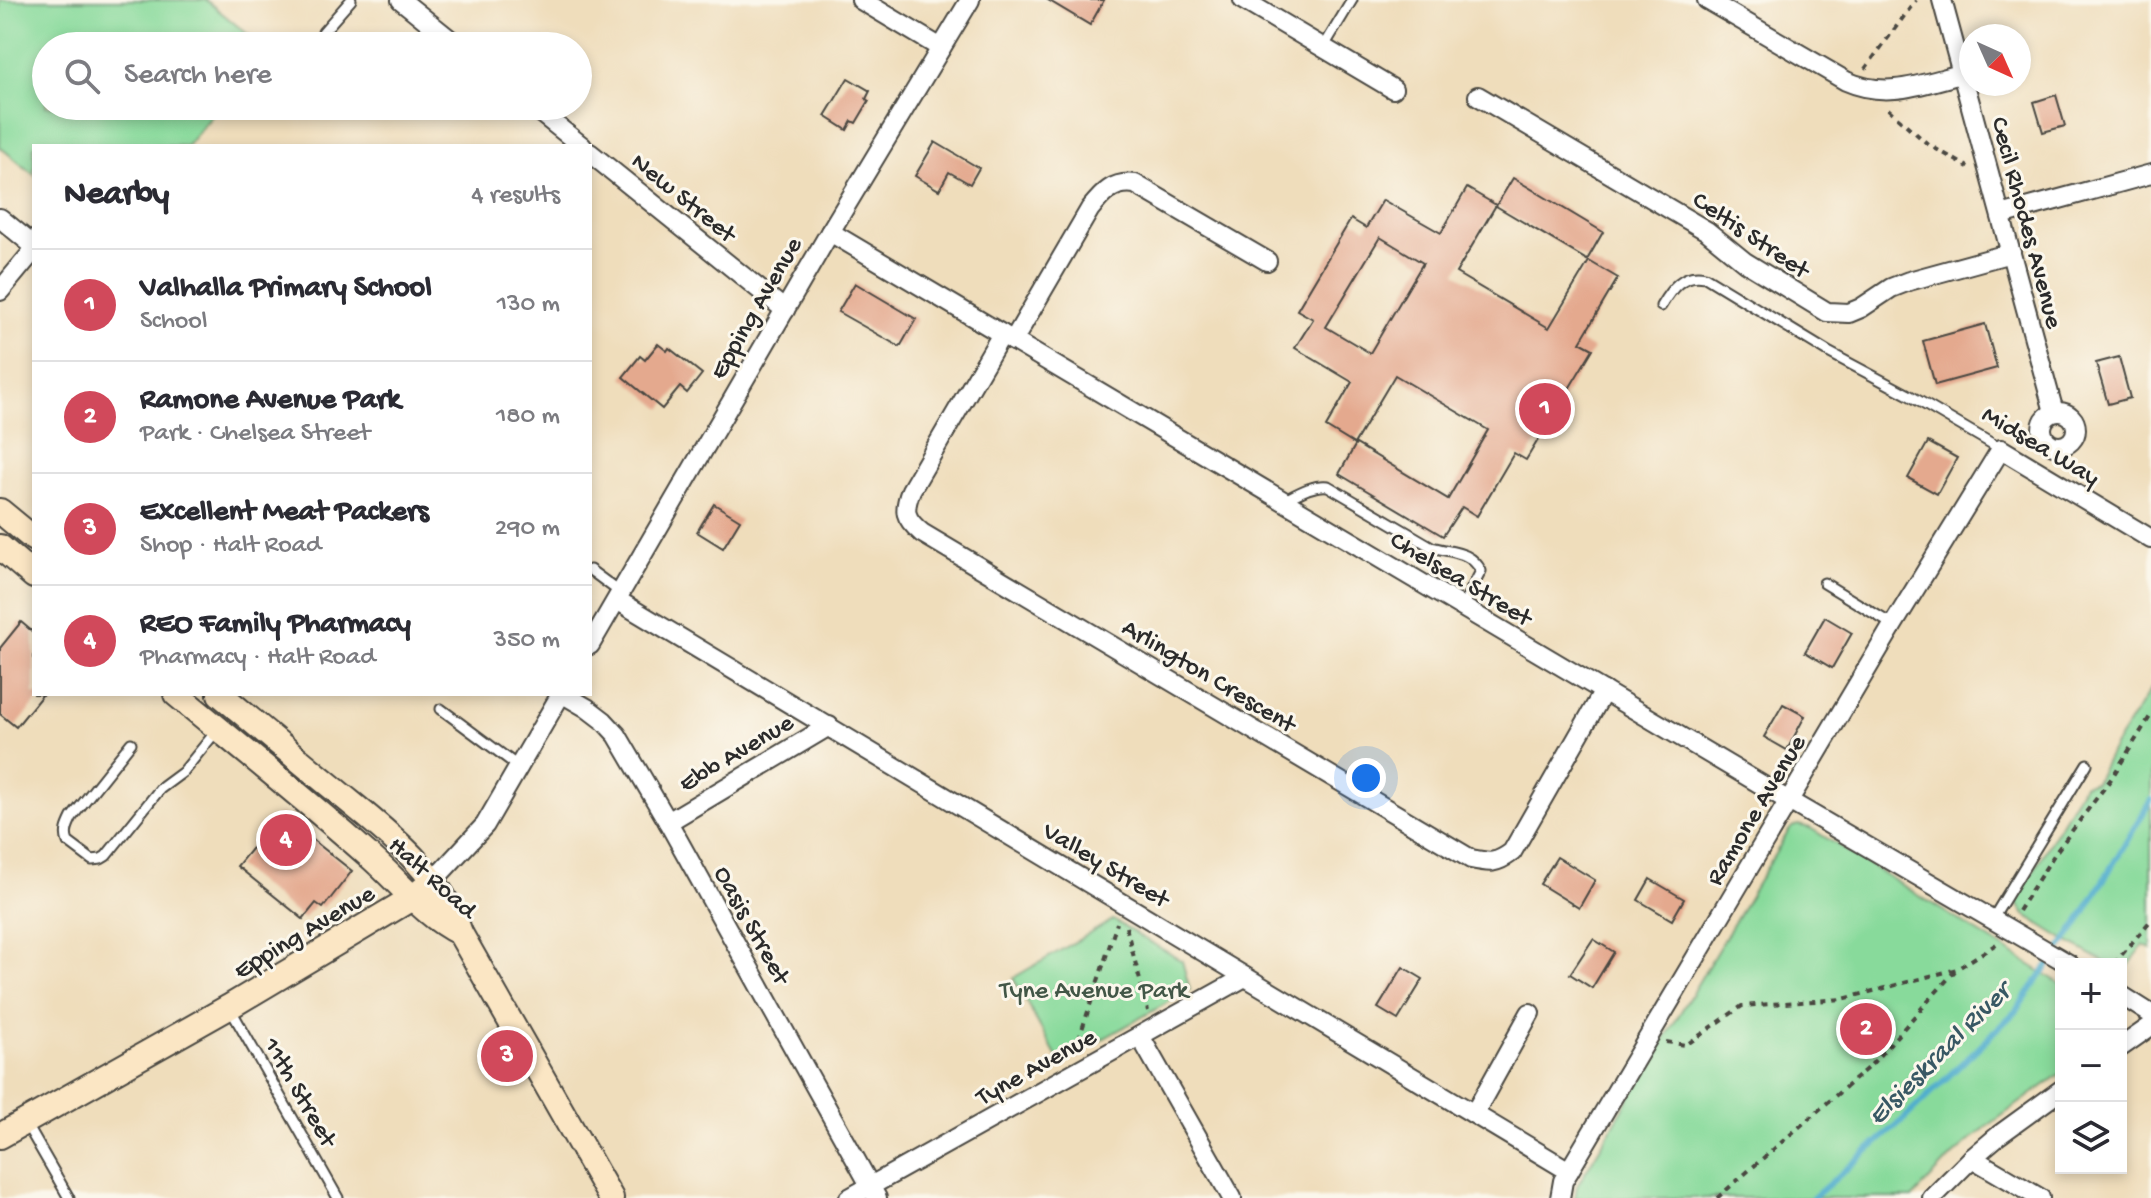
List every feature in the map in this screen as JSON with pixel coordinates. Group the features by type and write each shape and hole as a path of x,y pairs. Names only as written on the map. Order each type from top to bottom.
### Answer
{"street":[{"path":"861,0 941,48"},
{"name":"Epping Avenue","path":"592,642 830,232 970,0"},
{"path":"1707,0 1858,86 1893,90 1959,74"},
{"name":"Cecil Rhodes Avenue","path":"1942,0 1959,66"},
{"path":"403,1 441,32"},
{"path":"1253,3 1393,89"},
{"name":"Celtis Street","path":"1478,96 1707,231 1745,262 1827,312 1849,313 1909,281 2011,253"},
{"name":"Cecil Rhodes Avenue","path":"1967,96 2054,412 2061,412 2073,419 2076,432 2069,444 2056,447 2050,445 2042,434"},
{"path":"550,120 580,144"},
{"name":"New Street","path":"592,155 785,310"},
{"path":"2001,215 2151,174"},
{"path":"1008,338 1090,209 1113,186 1135,184 1267,261"},
{"path":"0,218 32,246"},
{"name":"Chelsea Street","path":"830,232 1992,920 2005,935 2056,958"},
{"path":"0,291 32,251"},
{"name":"Arlington Crescent","path":"1008,338 911,490 906,504 912,525 1430,835 1471,859 1488,863 1500,861 1512,852 1604,691"},
{"path":"2042,434 2043,420 2054,412"},
{"name":"Midsea Way","path":"2001,449 2151,539"},
{"name":"Ramone Avenue","path":"1560,1198 1563,1181 2001,449"},
{"path":"0,511 32,537"},
{"path":"0,547 32,574"},
{"name":"Valley Street","path":"619,597 1569,1171"},
{"name":"Halt Road","path":"178,696 353,841 444,925 460,933"},
{"name":"Halt Road","path":"222,696 401,846 433,881 454,912 460,933 611,1198"},
{"name":"Epping Avenue","path":"0,1136 229,1007 412,898 433,881 485,825 561,696"},
{"name":"Oasis Street","path":"565,696 596,715 617,735 874,1192"},
{"name":"Ebb Avenue","path":"668,822 829,726"},
{"name":"Tyne Avenue","path":"849,1198 874,1192 1245,977"},
{"path":"2127,999 2151,1014"},
{"path":"1474,1114 1530,1013"},
{"path":"2127,1043 2151,1026"},
{"path":"1140,1036 1232,1198"},
{"path":"1932,1198 1999,1135 2055,1094"},
{"path":"1972,1158 2040,1198"}],"lane":[{"path":"323,32 351,0"},
{"path":"1323,48 1352,0"},
{"name":"Midsea Way","path":"1661,306 1671,290 1683,280 1689,276 1701,276 2001,449"},
{"path":"1283,501 1312,487 1328,486 1432,547 1470,556 1481,571 1462,607"},
{"path":"592,572 619,597"},
{"path":"1824,583 1893,625"},
{"path":"441,709 519,767"},
{"path":"131,743 67,827 68,842 88,858 96,860 106,856 160,789 183,772 218,729"},
{"path":"1992,920 2087,764"},
{"name":"11th Street","path":"229,1007 338,1198"},
{"path":"26,1122 69,1198"}],"path":[{"path":"1916,0 1858,86 1929,145 1991,179"},
{"path":"2029,451 2030,443 2042,434"},
{"path":"2018,911 2056,852 2111,779 2151,715"},
{"path":"1124,920 1150,1018"},
{"path":"2119,958 2151,920"},
{"path":"1073,1056 1117,923"},
{"path":"1717,1198 1871,1065 1957,969 2005,935"},
{"path":"1648,1039 1686,1045 1742,1006 1843,999 1957,969"}],"green space":[{"path":"0,0 206,0 245,32 32,32 32,120 208,120 189,144 32,144 32,173 0,147"},
{"path":"2151,689 2151,949 2143,945 2127,969 2127,958 2097,958 2025,915 2016,901 2084,784 2095,782"},
{"path":"1792,827 1810,828 2055,980 2055,1077 1953,1155 1912,1198 1575,1198 1577,1186"},
{"name":"Tyne Avenue Park","path":"1113,920 1182,961 1190,990 1060,1063 1013,978"}],"building":[{"path":"1048,0 1104,0 1090,25"},
{"path":"848,78 870,91 866,99 869,101 856,123 852,121 847,130 825,116"},
{"path":"2056,95 2065,126 2043,132 2034,102"},
{"path":"935,142 979,168 970,184 949,172 939,190 915,176"},
{"path":"1513,178 1603,232 1587,260 1496,206"},
{"path":"1467,188 1496,205 1456,273 1549,328 1589,261 1618,278 1580,342 1593,349 1526,460 1514,453 1477,516 1462,507 1443,536 1339,474 1356,444 1448,499 1488,430 1395,375 1354,444 1326,427 1352,382 1295,348 1313,319 1297,310 1351,219 1366,228 1383,200 1441,233","holes":["1380,237 1423,263 1370,353 1326,327"]},
{"path":"855,283 916,319 900,347 838,312"},
{"path":"1985,324 1997,368 1935,385 1923,341"},
{"path":"658,344 667,351 669,348 702,374 687,393 680,387 662,409 623,377 640,356 645,360"},
{"path":"2119,357 2130,398 2108,404 2096,363"},
{"path":"1928,442 1957,458 1937,494 1908,478"},
{"path":"714,504 740,520 723,548 697,532"},
{"path":"1825,617 1852,633 1832,668 1805,652"},
{"path":"21,622 32,631 32,696 41,696 16,727 0,714 0,648"},
{"path":"1783,704 1805,716 1787,750 1764,737"},
{"path":"280,814 352,871 323,908 316,903 303,919 237,866"},
{"path":"1557,857 1595,880 1579,908 1540,884"},
{"path":"1650,879 1684,899 1672,920 1638,900"},
{"path":"1593,939 1614,952 1592,988 1570,974"},
{"path":"1403,967 1423,979 1398,1020 1378,1008"}],"waterway":[{"name":"Elsieskraal River","path":"1813,1198 1904,1119 2015,1012 2077,925 2151,800"}],"place":[{"name":"Valhalla Primary School","path":"1545,409"},
{"name":"REO Family Pharmacy","path":"286,840"},
{"name":"Ramone Avenue Park","path":"1866,1029"},
{"name":"Excellent Meat Packers","path":"507,1056"}]}
